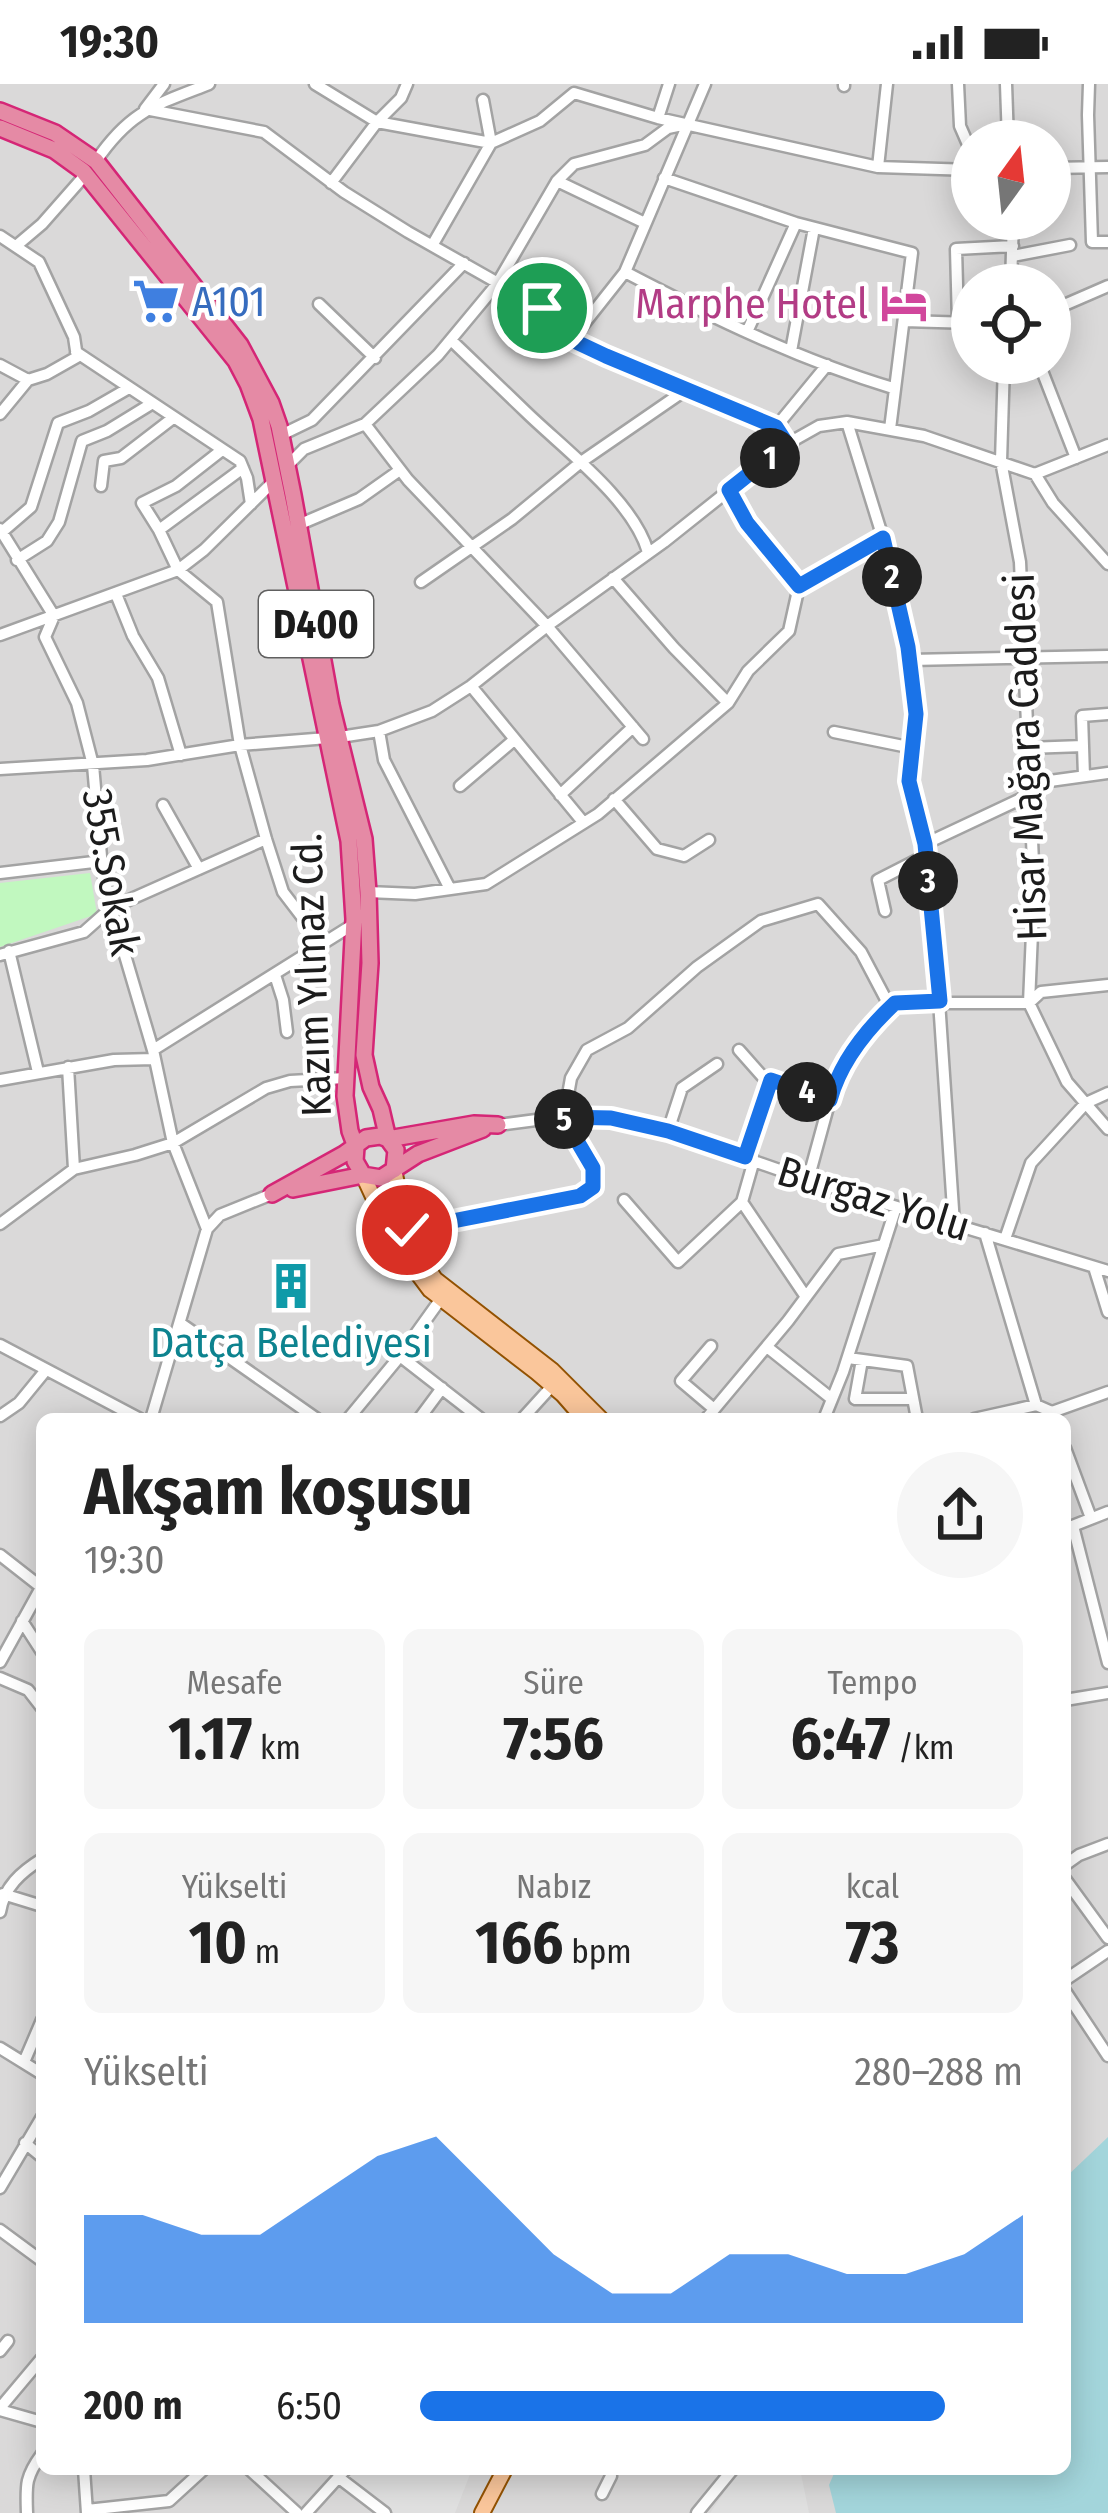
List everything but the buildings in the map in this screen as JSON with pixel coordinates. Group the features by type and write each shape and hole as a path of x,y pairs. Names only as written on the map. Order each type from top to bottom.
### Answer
{"highway":[{"name":"Kazım Yılmaz Cd.","path":"0,111 55,133 91,168 240,345 271,403 298,525 333,738 364,839 370,963 364,1055 388,1139"},
{"name":"Kazım Yılmaz Cd.","path":"0,128 91,168 236,361 261,419 333,738 349,842 354,924 345,1078 356,1147"},
{"path":"272,1194 373,1136 388,1139 474,1124 497,1125"},
{"path":"272,1194 363,1175 381,1178 418,1154 497,1125"},
{"name":"D400","path":"388,1139 397,1157 394,1170"},
{"name":"D400","path":"356,1147 355,1161 363,1175"}],"main road":[{"path":"394,1170 407,1230 436,1279 552,1370 595,1413"},
{"path":"363,1175 394,1242 440,1300 551,1385 578,1413"},
{"path":"486,2512 503,2475"}],"street":[{"path":"16,246 91,168 115,132 145,109 209,84"},
{"path":"315,84 377,122 490,143 541,121 570,89 658,118 878,167 951,169"},
{"path":"331,182 401,98 407,84"},
{"path":"658,118 669,84"},
{"path":"572,340 625,272 706,84"},
{"path":"878,167 887,84"},
{"path":"958,84 960,120"},
{"path":"1006,84 1007,120"},
{"path":"1089,84 1091,242 1108,242"},
{"path":"145,109 162,85"},
{"path":"433,244 490,143 483,100"},
{"path":"145,109 264,132 408,232 542,308 572,340 776,427 787,444"},
{"path":"287,466 304,449 365,424 451,340 497,284 557,181 574,164 645,146 668,128 687,124"},
{"path":"1071,168 1108,167"},
{"path":"664,178 796,223 912,254 890,429"},
{"path":"557,181 645,223"},
{"path":"748,332 796,223"},
{"path":"791,350 814,227"},
{"path":"0,236 39,262 74,337 77,357 28,380 0,414"},
{"path":"1012,264 1013,240"},
{"path":"956,264 956,249 1013,251 1070,245"},
{"path":"281,435 312,420 464,263"},
{"path":"625,272 748,332 893,388"},
{"path":"1071,302 1108,286"},
{"path":"319,304 375,358"},
{"path":"904,321 951,322"},
{"path":"451,340 581,463 633,522 648,552"},
{"path":"76,352 239,461 250,504"},
{"path":"0,365 28,380"},
{"path":"776,427 827,365"},
{"name":"Hisar Mağara Caddesi","path":"1003,384 1001,461 1020,562 1034,886 1029,1003 1067,1082 1108,1130"},
{"path":"1047,384 1076,458"},
{"path":"1,531 31,507 58,423 129,388"},
{"path":"421,582 687,389"},
{"path":"17,560 47,541 59,522 82,441 151,404"},
{"path":"101,486 104,461 121,458 172,418"},
{"path":"847,422 883,538 910,660 916,714 909,781 925,850 955,1224"},
{"path":"1,765 93,765 333,738 379,731 432,711 787,444 819,426 847,422 925,436 1035,474 1053,503 1107,562"},
{"path":"365,424 400,470 547,626 644,739"},
{"path":"1035,474 1108,445"},
{"path":"222,450 176,485 142,502 178,570 217,602 240,745 266,838 283,892 322,943"},
{"path":"158,530 243,469"},
{"path":"298,525 358,499 400,470"},
{"path":"0,635 178,570 275,480"},
{"path":"729,490 747,523 799,586"},
{"name":"355.Sokak","path":"1,531 54,616 45,637 76,703 93,765 111,908 154,1054 173,1143 207,1229"},
{"path":"368,892 415,894 486,884 584,822 728,704 748,671 789,631 799,586 883,538"},
{"path":"614,578 728,704"},
{"path":"116,594 158,679 181,755"},
{"path":"910,660 1108,656"},
{"path":"471,686 584,822"},
{"path":"1084,776 1082,716 1108,714"},
{"path":"560,795 633,727"},
{"path":"379,731 384,760 450,889"},
{"path":"834,732 913,748"},
{"path":"460,787 514,740"},
{"path":"1027,748 1083,746"},
{"path":"885,911 878,880 925,850 1029,790 1108,773"},
{"path":"614,799 657,849 684,856 709,840"},
{"path":"163,806 199,868"},
{"path":"38,1072 4,953 84,932 111,908 266,838"},
{"path":"0,873 102,862"},
{"path":"407,1230 580,1196 593,1187 593,1168 563,1117 571,1078 587,1050 628,1028 697,967 761,921 818,904 862,952 890,1007"},
{"path":"0,1080 154,1054 354,924"},
{"path":"275,974 287,1032"},
{"path":"808,1180 834,1085 875,1021 895,1003 1029,1003 1041,992 1108,985"},
{"path":"740,1050 762,1076 830,1100"},
{"path":"668,1131 682,1088 717,1064"},
{"path":"68,1067 74,1169"},
{"path":"0,1225 74,1169 173,1143 266,1088 345,1078"},
{"path":"624,1200 678,1262 742,1202 771,1080"},
{"path":"1005,1239 1031,1163 1086,1103 1108,1093"},
{"name":"Burgaz Yolu","path":"497,1125 563,1117 611,1118 668,1131 808,1180 1108,1271"},
{"path":"153,1413 207,1229 220,1215 272,1194"},
{"path":"742,1202 806,1297"},
{"path":"827,1413 896,1207"},
{"path":"985,1233 1036,1405 1050,1413"},
{"path":"711,1413 838,1255 884,1245"},
{"path":"1094,1267 1108,1312"},
{"path":"354,1413 440,1300"},
{"path":"180,1323 308,1413"},
{"path":"0,1345 128,1413"},
{"path":"709,1413 681,1382 711,1346"},
{"path":"767,1347 832,1400"},
{"path":"400,1356 473,1413"},
{"path":"848,1358 908,1366 915,1413"},
{"path":"862,1360 855,1399 914,1400"},
{"path":"0,1416 19,1403 46,1370"},
{"path":"527,1413 551,1385"},
{"path":"423,1413 442,1388"},
{"path":"1058,1413 1108,1392"},
{"path":"1001,1413 1036,1405"},
{"path":"1071,1464 1091,1518"},
{"path":"1071,1527 1108,1512"},
{"path":"1071,1535 1108,1663"},
{"path":"0,1555 36,1582"},
{"path":"0,1661 36,1598"},
{"path":"22,1622 36,1643"},
{"path":"0,1678 28,1690 36,1700"},
{"path":"1071,1699 1108,1693"},
{"path":"1071,1861 1108,1844"},
{"path":"0,1912 2,1894 36,1863"},
{"path":"1071,1887 1108,1938"},
{"path":"2,1894 36,1904"},
{"path":"1071,1976 1108,1951"},
{"path":"1071,2000 1108,2056"},
{"path":"24,2062 36,2034"},
{"path":"0,2048 36,2070"},
{"path":"0,2188 36,2126"},
{"path":"26,2143 36,2152"},
{"path":"0,2230 36,2257"},
{"path":"36,2365 0,2409 36,2420"},
{"path":"27,2513 26,2480 36,2462"},
{"path":"84,2475 87,2511 171,2507 199,2475"},
{"path":"256,2475 302,2513 340,2475"},
{"path":"344,2475 385,2513"},
{"path":"697,2513 728,2475"},
{"path":"602,2494 611,2476"}],"shaded area":[{"path":"0,84 1108,84 1108,2140 1071,2177 1071,1413 36,1413 36,2475 841,2475 843,2513 0,2513"},
{"path":"470,2475 455,2513 393,2513 345,2478"},
{"path":"736,2475 801,2475 809,2513 710,2513"}],"green space":[{"path":"90,873 97,914 0,947 0,883"}],"water":[{"path":"1108,2137 1108,2513 836,2513 829,2485 833,2475 1071,2475 1071,2172"}],"place":[{"name":"A101","path":"156,301"},
{"name":"Marphe Hotel","path":"904,303"},
{"name":"Datça Belediyesi","path":"291,1286"}],"route":[{"path":"407,1230 580,1196 593,1187 593,1168 563,1117 611,1118 745,1157 771,1080 830,1100 844,1066 875,1021 895,1003 940,1001 925,844 909,781 916,714 908,647 883,538 799,586 747,523 729,490 787,444 776,427 572,340 542,308"}]}
